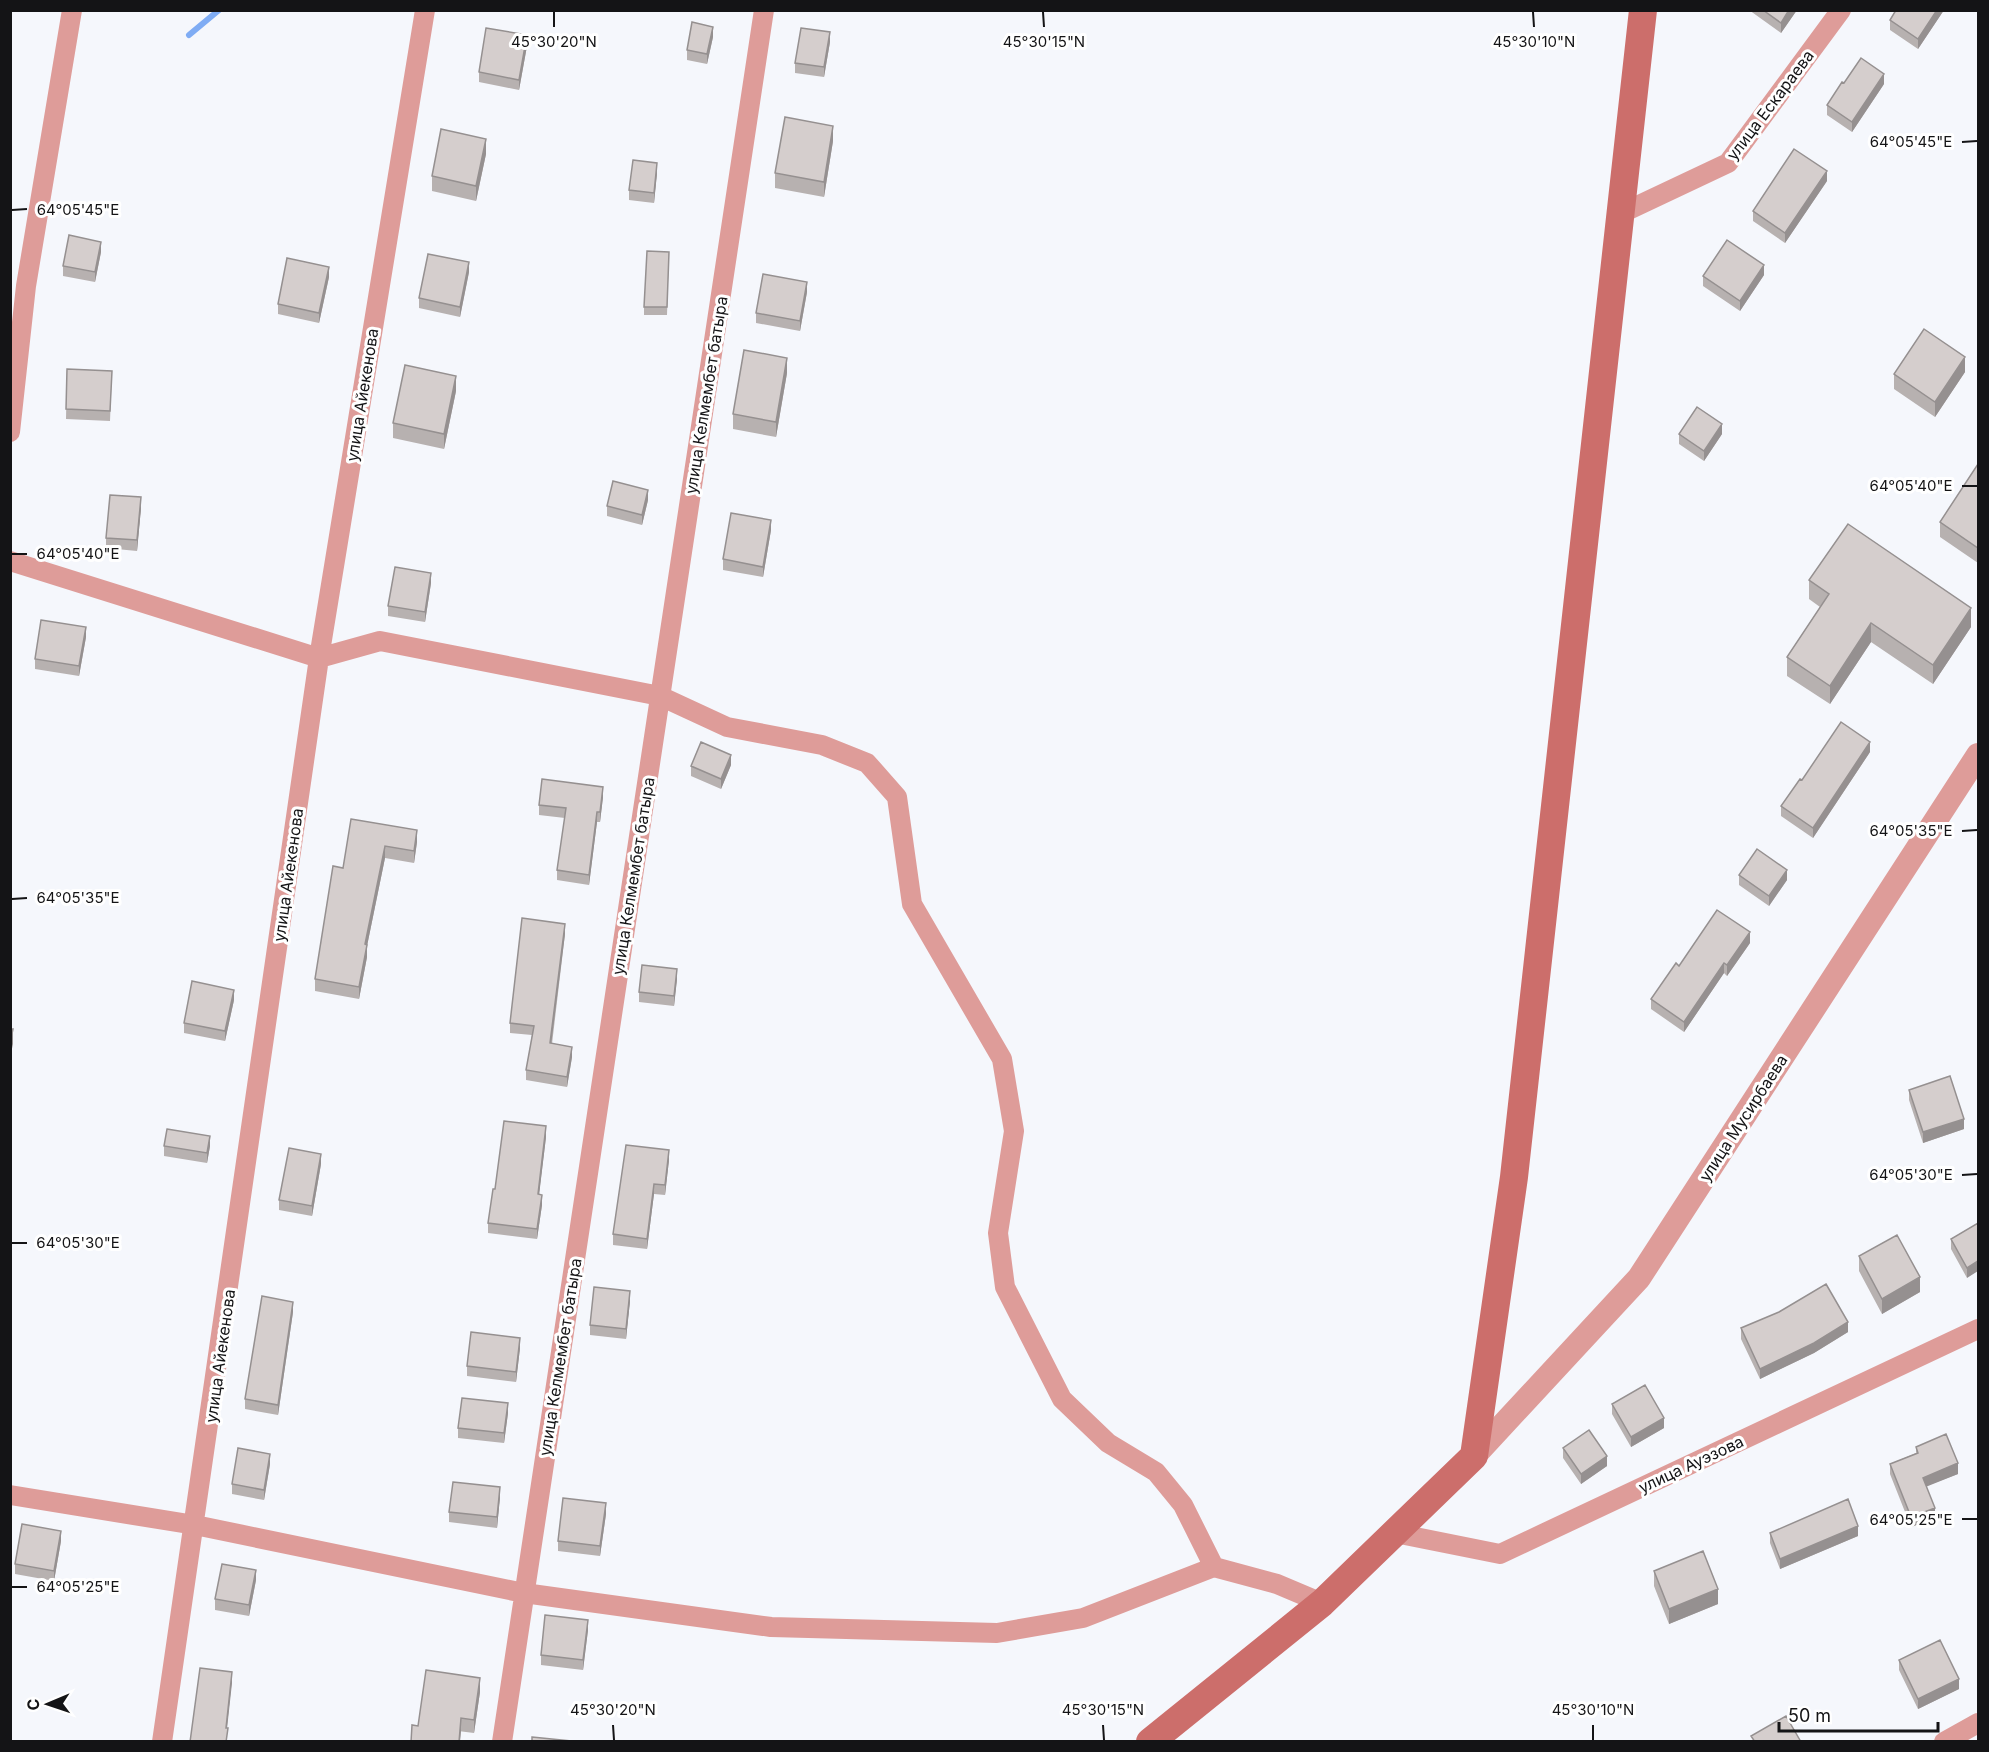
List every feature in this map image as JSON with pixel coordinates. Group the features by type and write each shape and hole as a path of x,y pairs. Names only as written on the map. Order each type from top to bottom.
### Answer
{"main road":[{"path":"1150,1742 1322,1603 1474,1456 1514,1177 1643,10"}],"street":[{"path":"10,432 26,286 72,10"},
{"name":"улица Айекенова","path":"162,1742 319,658 425,10"},
{"name":"улица Келмембет батыра","path":"502,1742 764,10"},
{"name":"улица Ескараева","path":"1620,214 1728,163 1840,10"},
{"path":"10,561 319,658 380,641 660,696 727,727 822,745 867,763 897,797 912,904 1002,1059 1014,1131 998,1233 1005,1287 1062,1399 1108,1443 1156,1472 1183,1505 1214,1567"},
{"name":"улица Мусирбаева","path":"1474,1456 1639,1278 1978,755"},
{"name":"улица Ауэзова","path":"1395,1533 1500,1554 1978,1329"},
{"path":"10,1495 195,1525 524,1593 771,1627 997,1633 1083,1618 1214,1567 1276,1584 1322,1603"},
{"path":"1944,1742 1978,1724"}],"building":[{"path":"1763,10 1789,10 1781,23"},
{"path":"1896,10 1937,10 1918,39 1890,20"},
{"path":"692,22 713,27 707,54 687,50"},
{"path":"486,28 527,35 519,80 479,72"},
{"path":"801,28 830,32 824,67 795,63"},
{"path":"1861,58 1884,74 1852,122 1827,105"},
{"path":"785,117 833,126 824,182 775,173"},
{"path":"441,129 486,139 476,186 432,176"},
{"path":"1794,149 1827,171 1785,233 1753,211"},
{"path":"633,160 657,163 654,193 629,190"},
{"path":"69,235 101,242 95,272 63,266"},
{"path":"1727,240 1764,265 1740,301 1703,276"},
{"path":"647,251 669,252 667,307 644,307"},
{"path":"428,254 469,262 460,307 419,298"},
{"path":"287,258 329,267 319,313 278,304"},
{"path":"763,274 807,282 800,321 756,313"},
{"path":"1924,329 1965,357 1935,402 1894,374"},
{"path":"744,350 787,358 776,422 733,414"},
{"path":"405,365 456,376 444,434 393,423"},
{"path":"67,369 112,371 110,411 66,409"},
{"path":"1697,407 1722,424 1704,451 1679,434"},
{"path":"1978,464 1978,548 1940,522"},
{"path":"613,481 648,490 642,515 607,506"},
{"path":"110,495 141,497 137,540 106,538"},
{"path":"731,513 771,520 763,567 723,559"},
{"path":"1848,524 1971,608 1933,665 1871,623 1830,686 1787,657 1829,594 1809,580"},
{"path":"395,567 431,573 425,612 388,606"},
{"path":"41,620 86,627 79,666 35,659"},
{"path":"1841,722 1870,742 1813,828 1781,806 1800,779 1802,780"},
{"path":"701,742 731,755 721,779 691,766"},
{"path":"542,779 603,787 600,812 597,812 589,875 557,870 566,808 539,805"},
{"path":"351,819 417,830 414,851 385,846 365,944 367,945 359,987 315,979 333,866 343,868"},
{"path":"1757,849 1787,870 1769,896 1739,875"},
{"path":"1717,910 1750,932 1727,965 1724,963 1684,1022 1651,999 1676,963 1679,966"},
{"path":"522,918 565,924 550,1043 572,1047 567,1077 526,1070 534,1026 510,1023"},
{"path":"642,965 677,969 674,996 639,992"},
{"path":"192,981 234,990 225,1031 184,1023"},
{"path":"1950,1076 1964,1119 1923,1132 1909,1090"},
{"path":"504,1121 546,1126 538,1194 542,1195 537,1229 488,1223"},
{"path":"167,1129 210,1136 207,1153 164,1146"},
{"path":"626,1145 669,1150 665,1185 654,1184 647,1239 613,1234"},
{"path":"289,1148 321,1154 312,1206 279,1200"},
{"path":"1978,1223 1978,1261 1967,1268 1951,1239"},
{"path":"1897,1235 1920,1277 1882,1299 1859,1256"},
{"path":"1826,1284 1848,1322 1814,1343 1760,1369 1741,1328 1779,1312"},
{"path":"594,1287 630,1291 626,1329 590,1325"},
{"path":"262,1296 293,1302 278,1405 245,1399"},
{"path":"471,1332 520,1338 516,1372 467,1366"},
{"path":"1645,1385 1664,1418 1631,1437 1612,1404"},
{"path":"462,1398 508,1403 504,1433 458,1428"},
{"path":"1589,1430 1607,1456 1581,1474 1563,1448"},
{"path":"1946,1434 1958,1463 1923,1478 1935,1508 1911,1517 1890,1464 1918,1453 1916,1447"},
{"path":"238,1448 270,1454 264,1490 232,1484"},
{"path":"453,1482 500,1487 497,1517 449,1512"},
{"path":"563,1498 606,1503 600,1546 558,1541"},
{"path":"1848,1499 1858,1526 1780,1559 1770,1533"},
{"path":"22,1524 61,1531 54,1571 15,1564"},
{"path":"1703,1551 1718,1589 1669,1609 1654,1571"},
{"path":"222,1564 256,1570 249,1605 215,1599"},
{"path":"545,1615 588,1620 583,1660 541,1655"},
{"path":"1940,1640 1959,1679 1918,1699 1899,1660"},
{"path":"200,1668 232,1672 226,1742 190,1742"},
{"path":"426,1670 480,1678 474,1720 461,1718 459,1742 411,1742 412,1725 418,1726"},
{"path":"1786,1716 1801,1742 1755,1742 1751,1736"},
{"path":"532,1737 571,1741 571,1742 532,1742"}],"waterway":[{"path":"189,35 219,10"}]}
